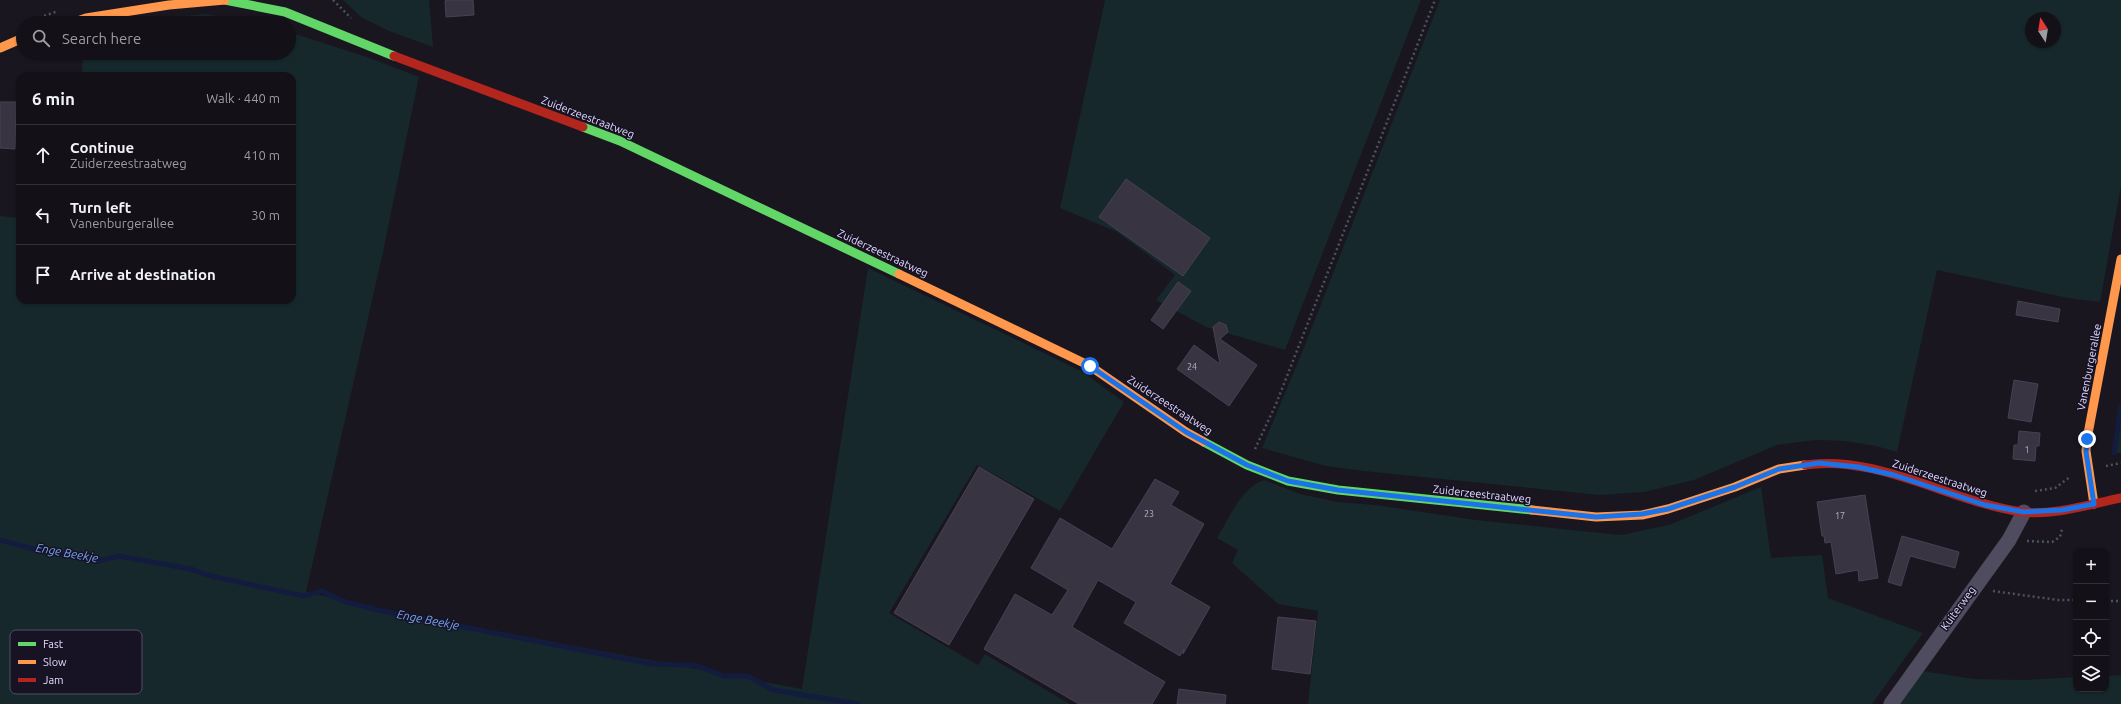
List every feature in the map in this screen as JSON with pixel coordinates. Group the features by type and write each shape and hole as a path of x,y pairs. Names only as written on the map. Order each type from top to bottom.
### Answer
{"street":[{"name":"Zuiderzeestraatweg","path":"99,16 169,5 229,0 287,6 361,44 620,141 1090,366 1186,432 1247,465 1288,481 1338,490 1596,517 1642,514 1668,509 1735,487 1779,469 1819,463 1858,467 1894,475 1985,505 2024,512 2062,510 2121,498"},
{"path":"0,48 16,41"},
{"name":"Vanenburgerallee","path":"2094,504 2086,452 2087,439 2121,259"},
{"name":"Kuiterweg","path":"1891,704 1972,589 2009,540 2024,512"}],"path":[{"path":"1261,453 1254,451 1279,397 1435,0"},
{"path":"2103,467 2121,463"},
{"path":"2033,491 2056,488"},
{"path":"1972,589 2058,600 2073,600"},
{"path":"2109,601 2121,601"}],"shaded area":[{"path":"343,0 429,0 433,47 389,31 361,17"},
{"path":"1105,0 1421,0 1285,350 1206,327 1156,300 1175,275 1117,232 1060,208"},
{"path":"1440,0 2121,0 2121,186 2100,302 2068,298 1937,270 1897,452 1876,446 1845,441 1816,440 1777,445 1694,480 1644,492 1599,495 1326,466 1262,448 1303,350"},
{"path":"207,14 217,16 182,16"},
{"path":"296,34 367,57 419,77 383,252 306,592 390,611 802,689 868,268 1081,371 1124,402 1060,511 977,465 889,613 978,665 985,654 1070,704 0,704 0,216 16,218 16,304 296,304 296,72 82,72 83,60 296,60"},
{"path":"2121,403 2121,453 2112,453"},
{"path":"1264,480 1300,494 1337,502 1375,505 1476,520 1621,535 1669,525 1761,487 1771,558 1822,555 1828,598 1923,633 1872,704 1308,704 1318,611 1278,604 1232,563 1238,550 1217,538 1236,504 1248,490"},
{"path":"1922,671 1974,679 2025,680 2073,677 2073,692 2109,692 2109,676 2121,675 2121,704 1899,704"}],"building":[{"path":"473,0 474,15 446,17 445,1"},
{"path":"0,102 16,102 15,149 0,148"},
{"path":"1126,179 1210,238 1183,276 1099,217"},
{"path":"1178,282 1191,291 1163,329 1151,320"},
{"path":"2018,301 2060,309 2058,322 2016,315"},
{"path":"1219,322 1226,325 1228,332 1220,339 1257,365 1229,406 1177,369 1194,345 1220,364 1213,327"},
{"path":"2014,380 2038,384 2031,422 2008,418"},
{"path":"2019,431 2040,433 2039,446 2036,446 2035,461 2013,459 2014,445 2018,445"},
{"path":"979,467 1034,499 949,645 894,613"},
{"path":"1155,479 1179,492 1171,505 1204,524 1170,584 1210,607 1183,654 1184,649 1180,656 1124,623 1136,602 1098,580 1072,627 1165,682 1152,704 1079,704 984,649 1015,594 1052,615 1068,590 1031,568 1060,518 1112,549"},
{"path":"1865,495 1878,578 1859,581 1858,570 1836,574 1831,542 1825,543 1824,536 1822,536 1817,502"},
{"path":"1902,536 1959,552 1955,568 1910,556 1901,586 1888,582"},
{"path":"1278,617 1316,621 1310,674 1272,669"},
{"path":"1179,689 1226,695 1225,704 1177,704"}],"waterway":[{"path":"2114,453 2121,406"},
{"name":"Enge Beekje","path":"0,540 37,550 98,561 119,556 191,569 207,575 303,596 322,591 343,601 378,610 652,664 695,665 724,676 748,676 773,690 858,704"}],"traffic: fast":[{"path":"225,0 285,12 295,16"},
{"path":"296,16 394,56"},
{"path":"583,127 620,141 899,274"},
{"path":"1204,442 1247,465 1288,481 1338,490 1532,510"}],"traffic: slow":[{"path":"99,16 169,5 225,0"},
{"path":"0,48 16,41"},
{"path":"2094,504 2086,451 2087,439 2121,259"},
{"path":"899,274 1090,366 1186,432 1204,442"},
{"path":"1532,510 1596,517 1642,515 1668,509 1735,487 1779,469 1805,465"}],"traffic: jam":[{"path":"394,56 583,127"},
{"path":"1805,465 1832,463 1860,466 1887,472 1995,507 2022,512 2034,513 2059,511 2121,498"}],"route":[{"path":"1090,366 1186,432 1247,465 1288,481 1338,490 1455,504 1596,517 1642,514 1668,509 1735,487 1779,469 1819,463 1858,467 1894,475 1948,491 1985,505 2024,512 2062,510 2094,504 2086,452 2087,439"}]}
